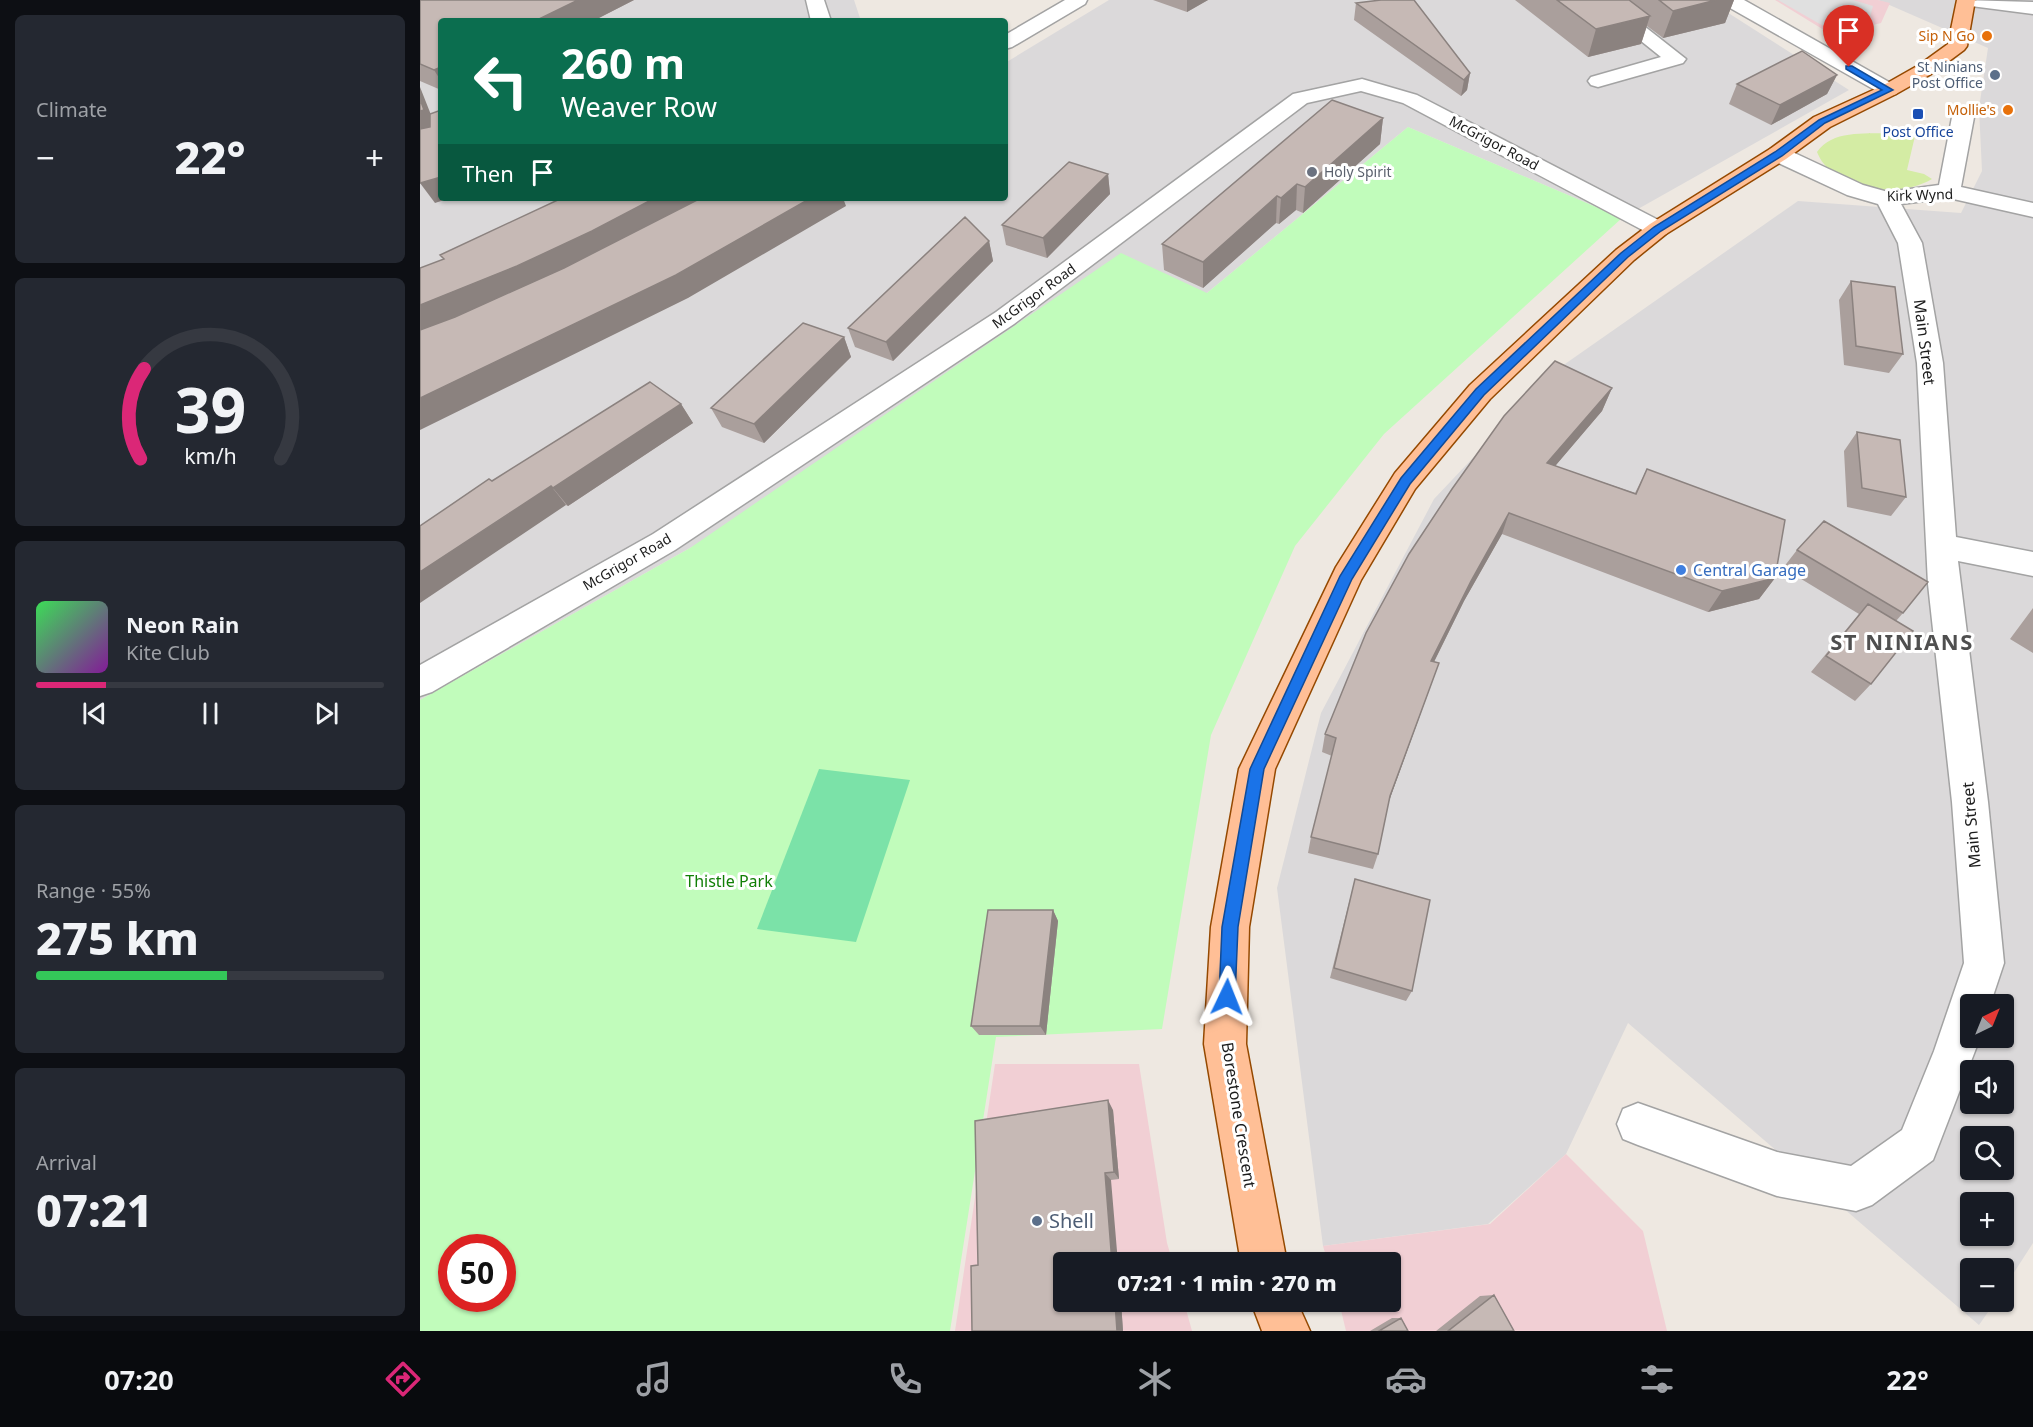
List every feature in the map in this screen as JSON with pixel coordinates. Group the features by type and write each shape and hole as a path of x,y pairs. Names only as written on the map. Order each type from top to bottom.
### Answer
{"main road":[{"path":"1889,90 1926,69 1957,46 1966,0"},
{"name":"Borestone Crescent","path":"1261,1252 1225,1044 1230,927 1257,769 1347,576 1405,481 1480,392 1625,255 1658,229 1779,154 1822,122 1889,90"},
{"path":"1278,1312 1286,1331"}],"street":[{"path":"815,0 820,18"},
{"path":"1008,41 1078,0"},
{"path":"1598,81 1677,59 1599,0"},
{"path":"1730,0 1889,90"},
{"path":"1971,0 2033,8"},
{"name":"McGrigor Road","path":"420,682 664,542 1005,318 1300,98 1362,85 1410,99 1658,229"},
{"path":"1949,191 1964,112"},
{"name":"Kirk Wynd","path":"1779,154 1855,190 1887,199 1949,191 2033,210"},
{"name":"Main Street","path":"1638,1124 1777,1174 1856,1189 1918,1145 1955,1051 1984,963 1970,802 1941,546 1930,363 1910,243 1887,199"},
{"path":"1941,546 2033,564"}],"shaded area":[{"path":"420,0 854,0 860,18 438,18 438,201 701,201 420,339"},
{"path":"1109,0 1708,0 1849,90 1622,218 1408,127 1207,293 690,548 420,700 420,375 763,201 1008,201 1008,61"},
{"path":"1775,0 1878,0 1890,3 1881,23 1832,35"},
{"path":"1778,0 1853,0 1873,6 1869,21 1832,31"},
{"path":"1878,0 2033,0 2033,1243 2014,1272 2014,1258 1960,1258 1960,1309 1628,1023 1566,1154 1488,1224 1323,1246 1277,888 1321,713 1434,499 1555,371 1798,201 1961,213 1982,171 1979,108 1988,48"},
{"path":"995,1064 1139,1064 1170,1252 1053,1252 1053,1312 1187,1312 1192,1331 955,1331"},
{"path":"1566,1154 1643,1231 1667,1331 1346,1331 1341,1312 1401,1312 1401,1252 1325,1252 1323,1246 1490,1224"},
{"path":"1964,1312 1988,1312 1979,1325"}],"green space":[{"name":"Thistle Park","path":"1408,127 1622,218 1384,434 1295,546 1211,735 1162,1029 996,1037 950,1331 420,1331 420,700 690,548 1121,253 1207,293"},
{"path":"1888,133 1915,136 1907,170 1924,174 1932,179 1902,189 1868,188 1851,183 1837,175 1825,165 1817,152 1823,145 1840,137"},
{"path":"819,769 910,780 856,942 757,929"}],"building":[{"path":"420,0 578,0 541,18 438,18 438,68 434,70 420,64"},
{"path":"1414,0 1470,73 1464,80 1356,3"},
{"path":"1557,0 1629,0 1650,16 1596,29"},
{"path":"1659,0 1716,0 1673,11"},
{"path":"1802,51 1837,75 1780,105 1737,84"},
{"path":"420,99 424,110 420,111"},
{"path":"1332,100 1383,118 1305,187 1297,184 1281,198 1277,196 1203,262 1162,244"},
{"path":"438,111 438,178 420,183 420,129 430,127 430,114"},
{"path":"1069,162 1108,174 1043,238 1002,225"},
{"path":"556,201 649,201 517,266 420,305 420,268 444,259 440,255"},
{"path":"695,201 806,201 676,275 420,398 420,330 455,317 564,268"},
{"path":"965,217 989,241 886,342 848,328"},
{"path":"1851,281 1895,287 1903,354 1856,346"},
{"path":"803,323 844,337 754,424 711,408"},
{"path":"1555,361 1612,388 1547,463 1636,494 1647,469 1785,520 1775,578 1722,591 1509,513 1471,581 1431,661 1439,663 1390,796 1378,854 1311,837 1336,738 1325,734 1366,633 1409,554 1452,489 1504,416"},
{"path":"650,382 681,404 420,572 420,526 489,479 492,481"},
{"path":"1857,432 1900,440 1906,497 1862,488"},
{"path":"1824,521 1928,582 1903,613 1797,550"},
{"path":"1868,604 1913,631 1871,684 1826,656"},
{"path":"1355,879 1430,900 1412,991 1334,968"},
{"path":"988,910 1053,910 1040,1026 971,1026"},
{"name":"Shell","path":"1108,1100 1114,1172 1105,1173 1111,1252 1053,1252 1053,1312 1116,1312 1117,1331 972,1331 971,1266 978,1265 975,1121"},
{"path":"1494,1295 1514,1331 1448,1331"},
{"path":"1401,1318 1408,1331 1379,1331"}],"place":[{"name":"Sip N Go","path":"1987,36"},
{"name":"St Ninians Post Office","path":"1995,75"},
{"name":"Mollie's","path":"2008,110"},
{"name":"Post Office","path":"1918,114"},
{"name":"Holy Spirit","path":"1312,172"},
{"name":"Central Garage","path":"1681,570"},
{"name":"Shell","path":"1037,1221"}],"district":[{"name":"ST NINIANS","path":"1902,642"}],"route":[{"path":"1227,997 1230,927 1257,769 1347,576 1405,481 1480,392 1625,255 1658,229 1779,154 1822,122 1889,90 1849,67"}]}
